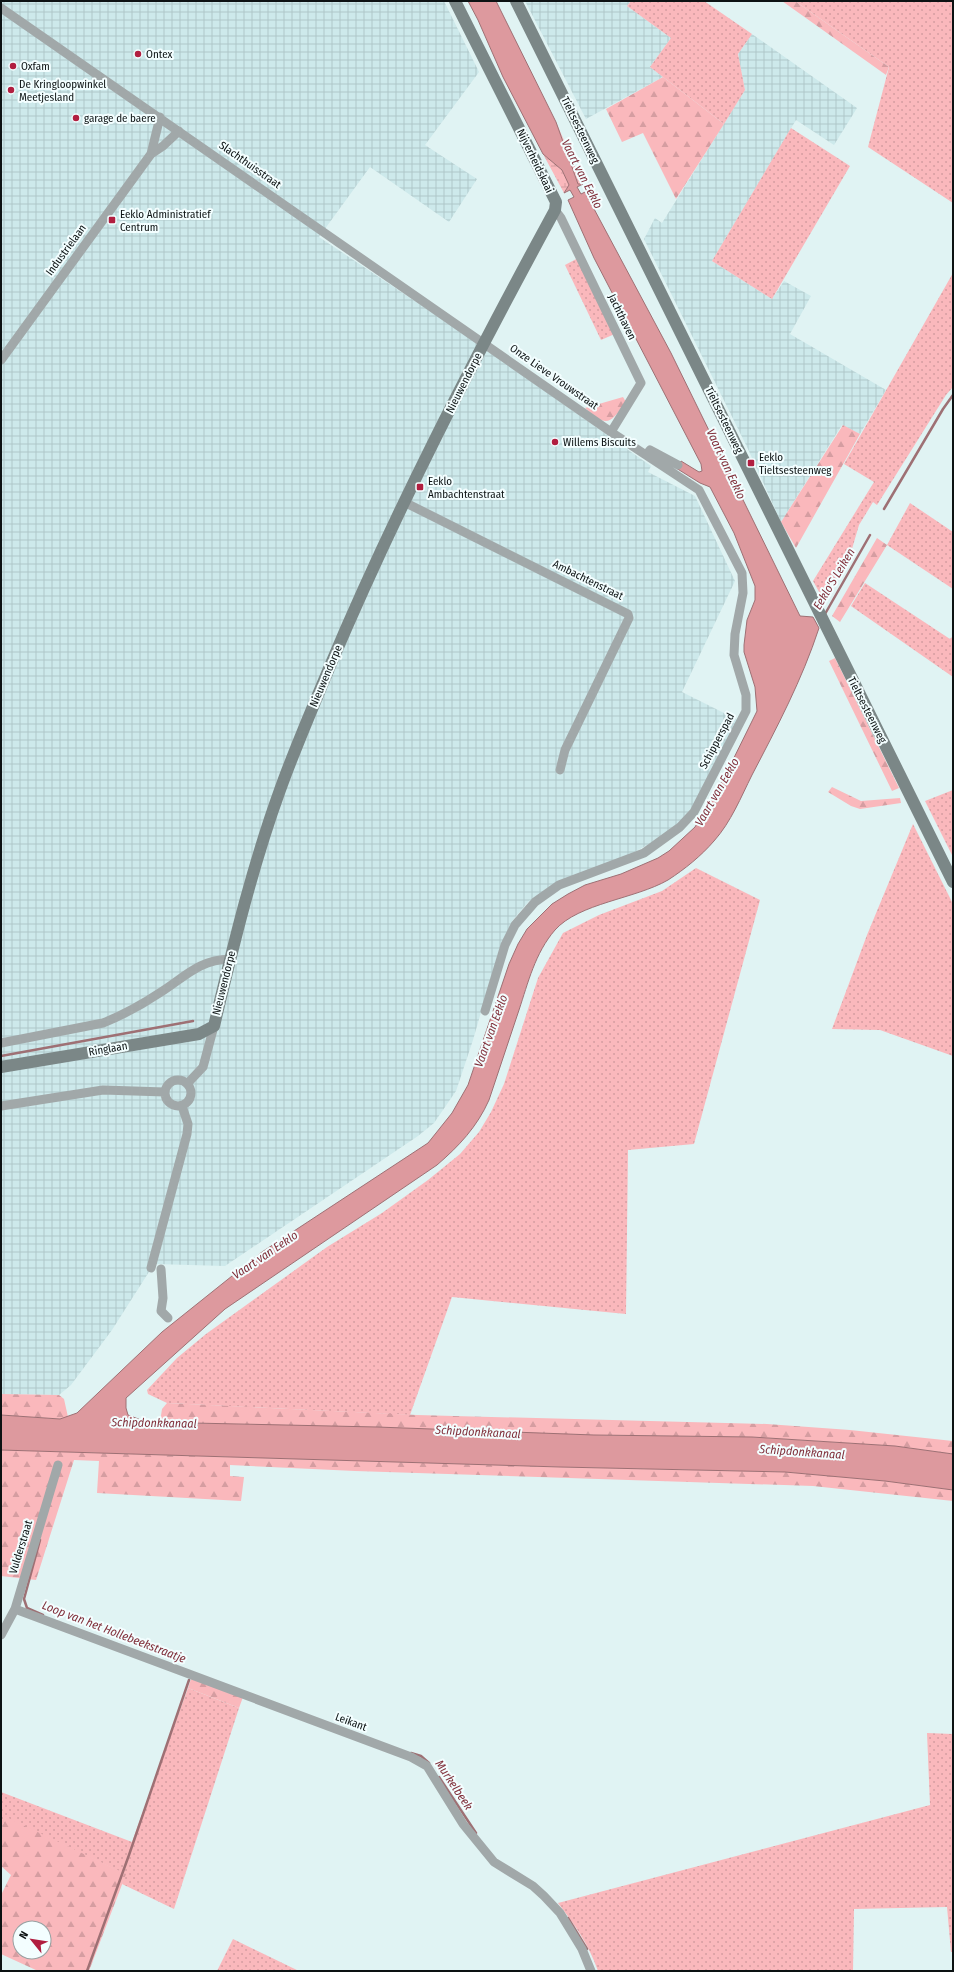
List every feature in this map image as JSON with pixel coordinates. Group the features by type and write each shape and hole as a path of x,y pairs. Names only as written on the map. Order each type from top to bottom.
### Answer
{"main road":[{"name":"Nijverheidskaai","path":"455,1 556,202 555,210"},
{"name":"Tieltsesteenweg","path":"516,1 953,882"},
{"path":"484,343 555,210"},
{"name":"Nieuwendorpe","path":"214,1026 230,959 255,867 280,788 367,580 404,502 484,343"},
{"name":"Ringlaan","path":"1,1067 200,1034 214,1026"}],"street":[{"name":"Slachthuisstraat","path":"1,8 484,343"},
{"name":"Industrielaan","path":"151,154 160,117"},
{"name":"Industrielaan","path":"1,360 151,154 163,146 179,131"},
{"name":"Jachthaven","path":"555,210 561,218 641,383 611,432"},
{"name":"Onze Lieve Vrouwstraat","path":"484,343 611,432"},
{"name":"Schipperspad","path":"485,1011 505,945 515,925 535,902 559,885 644,853 680,827 694,812 746,711 746,695 734,655 735,634 743,593 742,573 699,490 611,432"},
{"path":"646,455 650,450 678,465"},
{"name":"Ambachtenstraat","path":"404,502 628,614 629,618 566,750 560,770"},
{"path":"1,1043 103,1023 116,1018 162,992 204,963 230,959"},
{"path":"187,1084 203,1067 214,1026"},
{"path":"176,1080 187,1084 191,1094 188,1101 182,1106 175,1106 169,1103 166,1099 165,1092 170,1082 176,1080"},
{"path":"1,1106 103,1090 165,1092"},
{"path":"151,1268 187,1134 188,1124 182,1106"},
{"path":"161,1269 163,1298 161,1311 168,1318"},
{"name":"Vulderstraat","path":"1,1635 15,1609 58,1465"},
{"name":"Leikant","path":"15,1609 424,1763 463,1824 494,1862 533,1886 560,1913 582,1949 591,1971"}],"shaded area":[{"path":"1,1 444,1 479,72 425,145 477,179 449,222 370,167 319,237 467,336 651,466 648,472 695,496 735,581 682,692 738,720 693,806 682,820 655,841 627,856 560,882 529,901 512,921 499,950 473,1040 456,1091 434,1123 418,1136 225,1266 154,1264 112,1330 71,1385 59,1395 1,1394"},
{"path":"525,1 631,1 627,6 671,38 650,67 663,77 586,119"},
{"path":"752,34 857,108 834,145 796,120 712,261 772,299 784,281 811,296 790,334 886,390 860,434 842,425 781,522 747,447 644,239 655,218 662,223 745,90 738,54"}],"green space":[{"path":"631,1 704,1 752,34 738,54 745,90 724,124 650,67 671,38 627,6"},
{"path":"782,1 795,1 889,67 886,75"},
{"path":"795,1 953,1 953,203 868,147 889,67"},
{"path":"663,77 724,124 676,199 643,133 622,142 606,109"},
{"path":"556,122 583,184 578,184"},
{"path":"791,128 850,166 772,299 712,261"},
{"path":"543,154 562,170 569,185 564,193"},
{"path":"580,257 617,333 601,340 565,265"},
{"path":"953,273 953,387 946,395 877,505 873,502 859,525 849,559 823,599 813,581 874,482 844,464"},
{"path":"623,397 626,402 616,415 608,421 598,419 585,408"},
{"path":"843,425 860,434 796,548 781,522"},
{"path":"910,503 953,532 953,589 887,545"},
{"path":"877,538 887,545 840,622 832,616"},
{"path":"865,583 950,639 953,636 953,677 851,606"},
{"path":"835,658 899,788 892,791 829,661"},
{"path":"832,787 861,801 900,798 901,803 860,809 851,806 828,792"},
{"path":"953,790 953,857 925,801"},
{"path":"913,824 953,904 953,1056 880,1030 832,1029 867,935"},
{"path":"696,868 760,900 694,1144 628,1150 626,1314 452,1297 410,1415 167,1403 148,1394 147,1390 177,1358 206,1334 327,1247 382,1213 428,1180 460,1154 479,1132 491,1112 504,1084 538,978 563,933 599,915 662,891"},
{"path":"1,1394 59,1395 64,1399 68,1417 60,1419 1,1415"},
{"path":"167,1403 417,1415 767,1424 850,1430 953,1441 953,1454 895,1446 752,1437 594,1435 160,1422 162,1409"},
{"path":"1,1450 560,1467 785,1472 885,1481 953,1490 953,1501 813,1486 355,1471 230,1465 230,1476 244,1477 241,1501 97,1493 99,1461 74,1460 36,1580 1,1576"},
{"path":"191,1679 243,1697 239,1708 188,1688"},
{"path":"188,1688 239,1708 174,1909 122,1884 125,1874 6,1818 1,1830 1,1792 132,1842"},
{"path":"927,1733 953,1734 953,1952 951,1952 947,1907 854,1909 853,1971 598,1971 581,1936 558,1903 930,1805"},
{"path":"6,1817 126,1874 89,1971 38,1971 14,1960 52,1960 52,1920 12,1920 12,1959 1,1954 1,1895 11,1875 1,1866 1,1830"},
{"path":"233,1939 299,1971 217,1971"}],"water":[{"path":"468,1 496,1 556,122 578,184 583,184 577,187 581,194 585,192 671,353 800,616 813,617 819,628 805,666 780,721 726,826 714,841 704,852 668,880 640,892 578,913 565,921 548,939 533,968 489,1100 479,1119 467,1136 437,1165 225,1309 126,1398 128,1415 146,1422 377,1427 594,1435 752,1437 895,1446 953,1454 953,1490 885,1481 785,1472 560,1467 1,1450 1,1415 60,1419 77,1413 162,1332 262,1252 428,1143 452,1113 468,1085 509,964 527,929 552,904 568,894 585,885 621,874 658,858 669,851 695,827 725,776 757,711 755,687 744,652 747,620 755,600 755,586 734,533 710,487 700,483 676,468 681,461 699,472 702,471 701,464 594,258 568,200 574,197 570,190 564,193 569,185 562,170 543,154 503,77"}],"waterway":[{"name":"Eeklo'S Leiken","path":"884,509 943,409 953,395"},
{"name":"Eeklo'S Leiken","path":"825,614 870,535"},
{"path":"1,1056 193,1021"},
{"name":"Loop van het Hollebeekstraatje","path":"40,1540 24,1599 27,1608 43,1615"},
{"name":"Loop van het Hollebeekstraatje","path":"87,1971 129,1855 189,1680"},
{"name":"Murkelbeek","path":"411,1753 421,1756 429,1763"},
{"name":"Murkelbeek","path":"439,1777 476,1833"},
{"name":"Murkelbeek","path":"568,1918 587,1949"}],"place":[{"name":"Ontex","path":"138,54"},
{"name":"Oxfam","path":"13,66"},
{"name":"De Kringloopwinkel Meetjesland","path":"11,90"},
{"name":"garage de baere","path":"76,118"},
{"name":"Eeklo Administratief Centrum","path":"112,220"},
{"name":"Willems Biscuits","path":"555,442"},
{"name":"Eeklo Tieltsesteenweg","path":"751,463"},
{"name":"Eeklo Ambachtenstraat","path":"420,487"}],"water label":[{"name":"Vaart van Eeklo","path":"582,174"},
{"name":"Vaart van Eeklo","path":"726,464"},
{"name":"Vaart van Eeklo","path":"717,792"},
{"name":"Vaart van Eeklo","path":"491,1031"},
{"name":"Vaart van Eeklo","path":"265,1255"},
{"name":"Schipdonkkanaal","path":"154,1423"},
{"name":"Schipdonkkanaal","path":"478,1432"},
{"name":"Schipdonkkanaal","path":"802,1452"}]}
